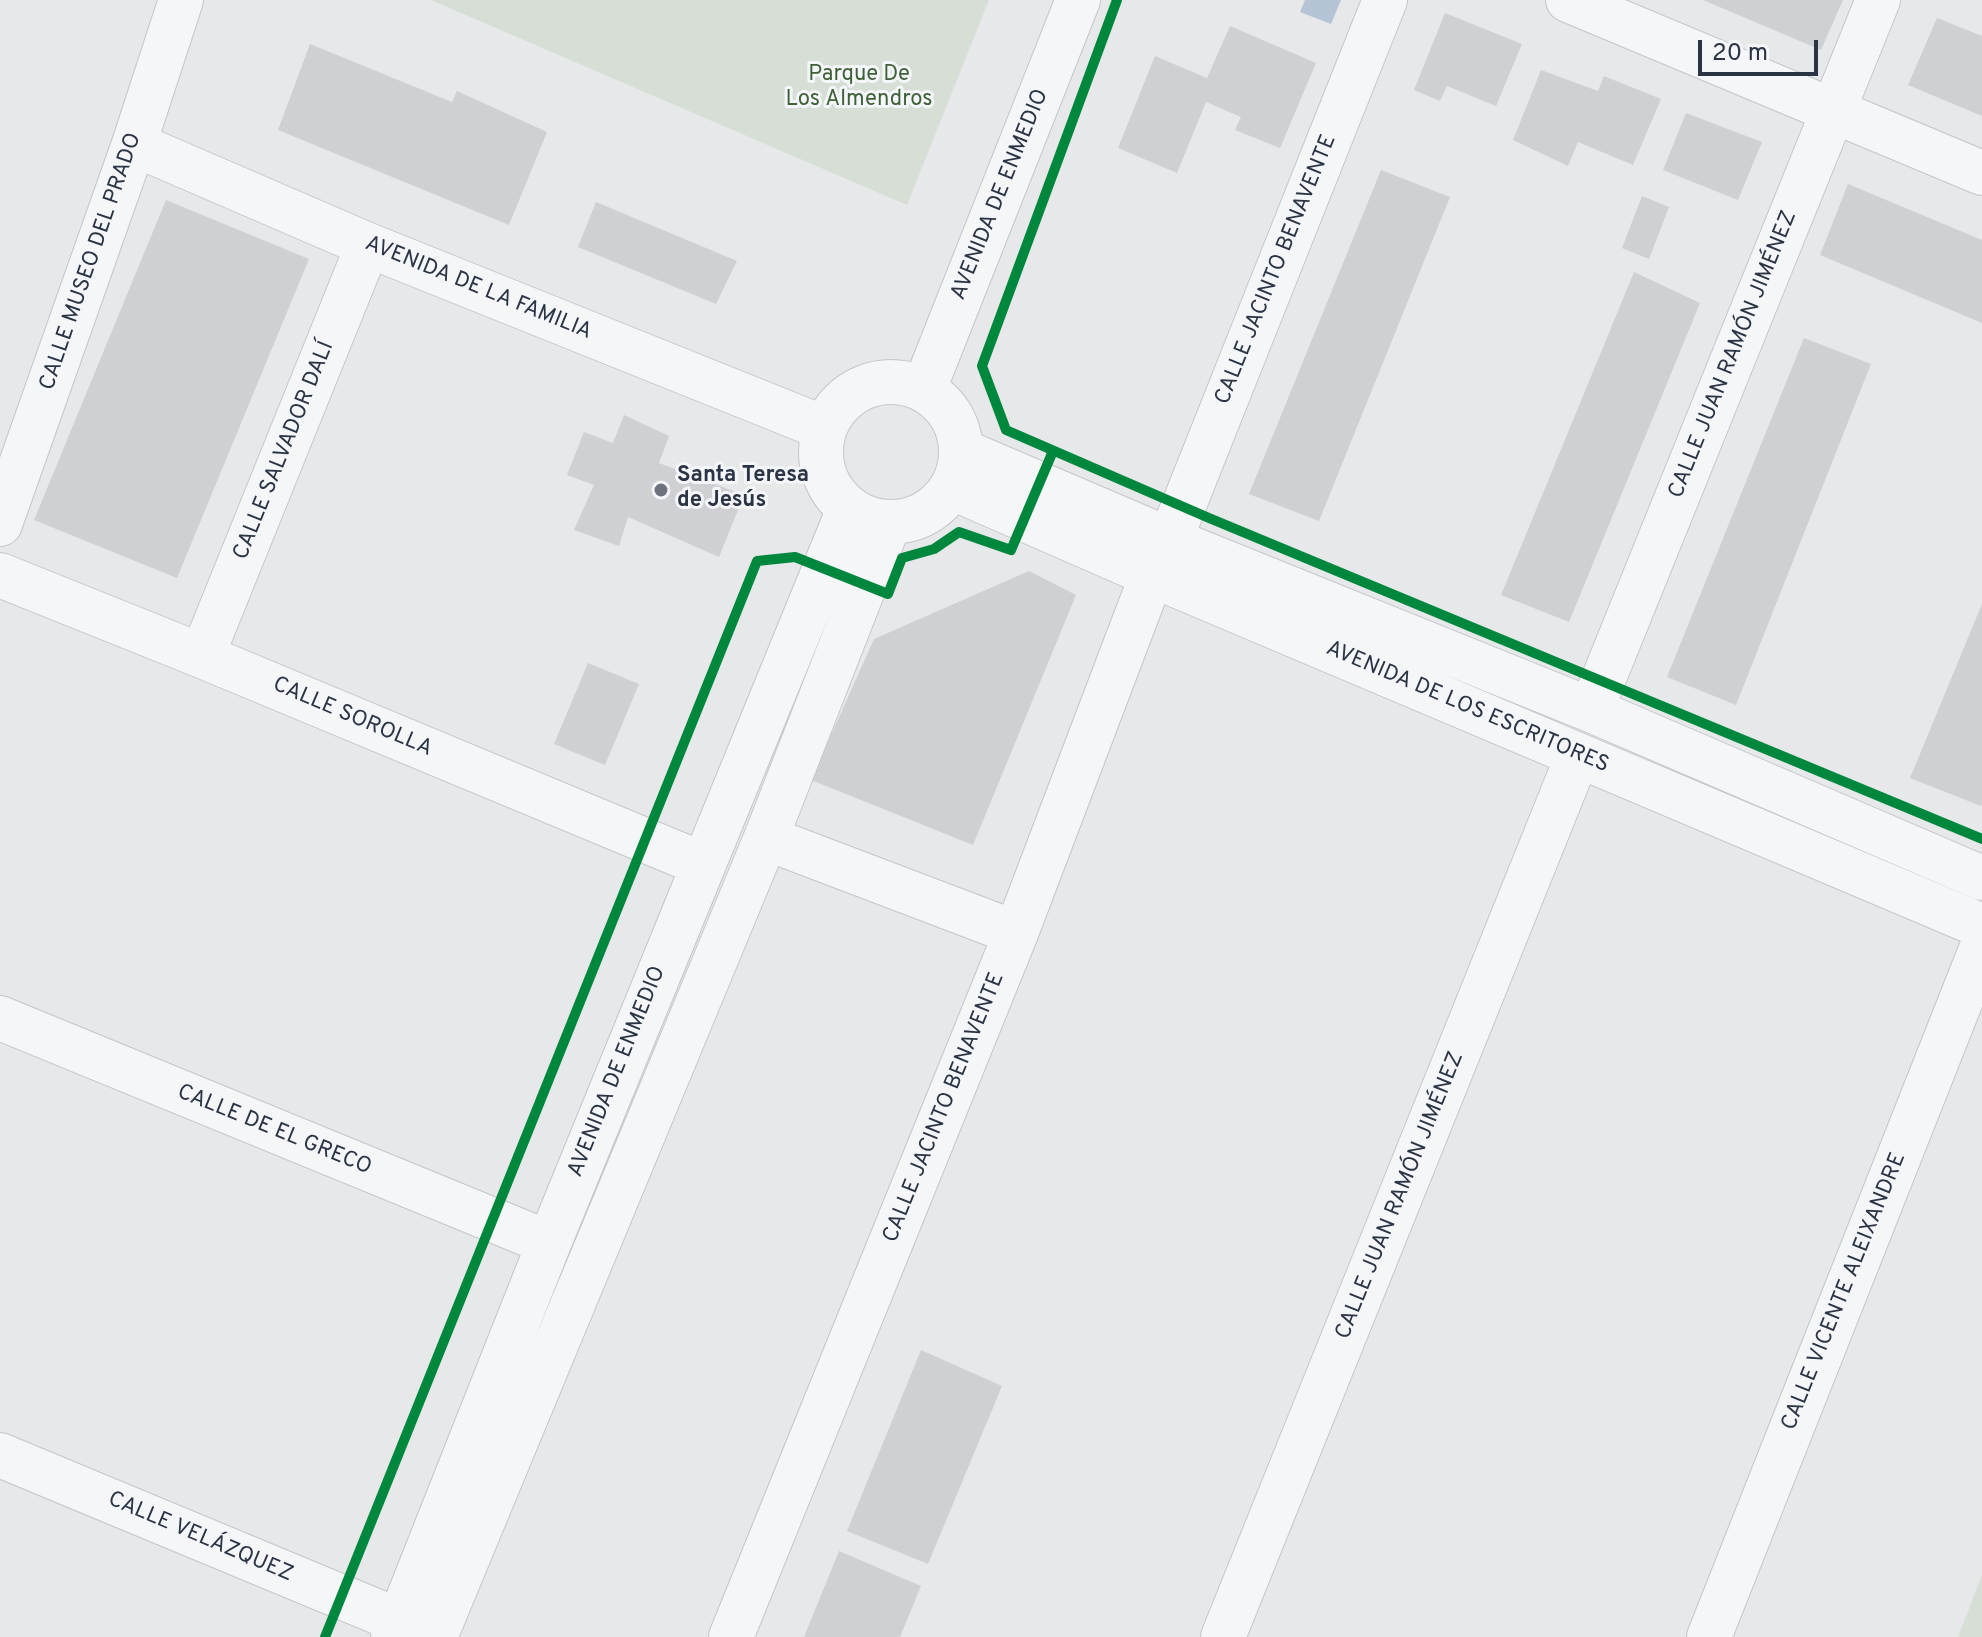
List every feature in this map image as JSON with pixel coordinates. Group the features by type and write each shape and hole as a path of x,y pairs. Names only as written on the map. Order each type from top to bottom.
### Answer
{"street":[{"name":"CALLE MUSEO DEL PRADO","path":"0,524 134,144 181,0"},
{"name":"AVENIDA DE ENMEDIO","path":"924,389 1078,0"},
{"name":"CALLE JACINTO BENAVENTE","path":"731,1637 1016,933 1161,558 1385,0"},
{"path":"1568,0 1982,173"},
{"name":"CALLE JUAN RAMÓN JIMÉNEZ","path":"1591,710 1878,0"},
{"name":"AVENIDA DE LA FAMILIA","path":"134,144 368,245 824,428"},
{"name":"CALLE SALVADOR DALÍ","path":"202,656 368,245"},
{"path":"890,381 924,389 941,401 959,431 957,470 940,503 926,514 908,521 889,523 868,519 849,509 833,493 823,473 820,450 824,428 836,408 852,393 873,383 890,381"},
{"name":"AVENIDA DE LOS ESCRITORES","path":"957,470 1161,558 1578,755 1982,926"},
{"name":"AVENIDA DE ENMEDIO","path":"420,1634 549,1243 849,509"},
{"name":"AVENIDA DE ENMEDIO","path":"420,1634 766,838 889,523"},
{"name":"AVENIDA DE LOS ESCRITORES","path":"1161,558 1591,710 1982,878"},
{"name":"CALLE SOROLLA","path":"0,575 702,864"},
{"name":"CALLE JUAN RAMÓN JIMÉNEZ","path":"1223,1637 1578,755"},
{"path":"766,838 1016,933"},
{"name":"CALLE VICENTE ALEIXANDRE","path":"1709,1637 1982,947"},
{"name":"CALLE DE EL GRECO","path":"0,1018 549,1243"},
{"name":"CALLE VELÁZQUEZ","path":"0,1455 420,1634"}],"green space":[{"name":"Parque De Los Almendros","path":"431,0 989,0 907,205"},
{"path":"1982,1575 1982,1637 1958,1637"}],"water":[{"path":"1305,0 1341,0 1331,24 1300,12"}],"building":[{"path":"1703,0 1843,0 1821,50"},
{"path":"1445,13 1522,44 1496,106 1447,86 1440,101 1414,90"},
{"path":"1937,18 1982,36 1982,116 1908,85"},
{"path":"1230,26 1316,63 1280,148 1235,130 1241,117 1206,102 1177,173 1118,148 1155,56 1207,78"},
{"path":"310,44 452,102 457,91 547,132 509,225 278,130"},
{"path":"1541,70 1598,91 1604,76 1661,99 1633,165 1578,142 1568,166 1513,140"},
{"path":"1686,113 1762,142 1738,200 1663,170"},
{"path":"1381,170 1450,197 1319,521 1249,494"},
{"path":"1848,184 1982,240 1982,323 1820,255"},
{"path":"1642,196 1669,207 1649,259 1622,248"},
{"path":"166,200 309,259 177,578 34,520"},
{"path":"596,202 737,261 716,304 578,247"},
{"path":"1634,272 1700,303 1569,622 1501,595"},
{"path":"1804,338 1871,364 1736,705 1667,677"},
{"name":"Santa Teresa de Jesús","path":"624,415 669,436 659,463 744,495 719,557 628,517 619,546 574,530 594,485 567,475 584,432 613,443"},
{"path":"1029,571 1076,595 973,845 811,780 874,639"},
{"path":"1982,604 1982,803 1981,806 1910,778"},
{"path":"588,663 639,684 605,765 554,744"},
{"path":"921,1350 1002,1386 928,1564 847,1531"},
{"path":"839,1551 921,1586 900,1637 804,1637"}],"cycle path":[{"path":"1117,0 982,366 1006,430 1209,518 1982,839"},
{"path":"325,1637 757,561 795,557 888,594 902,558 934,549 959,532 1011,550 1053,451"}],"place":[{"name":"Santa Teresa de Jesús","path":"661,490"}]}
